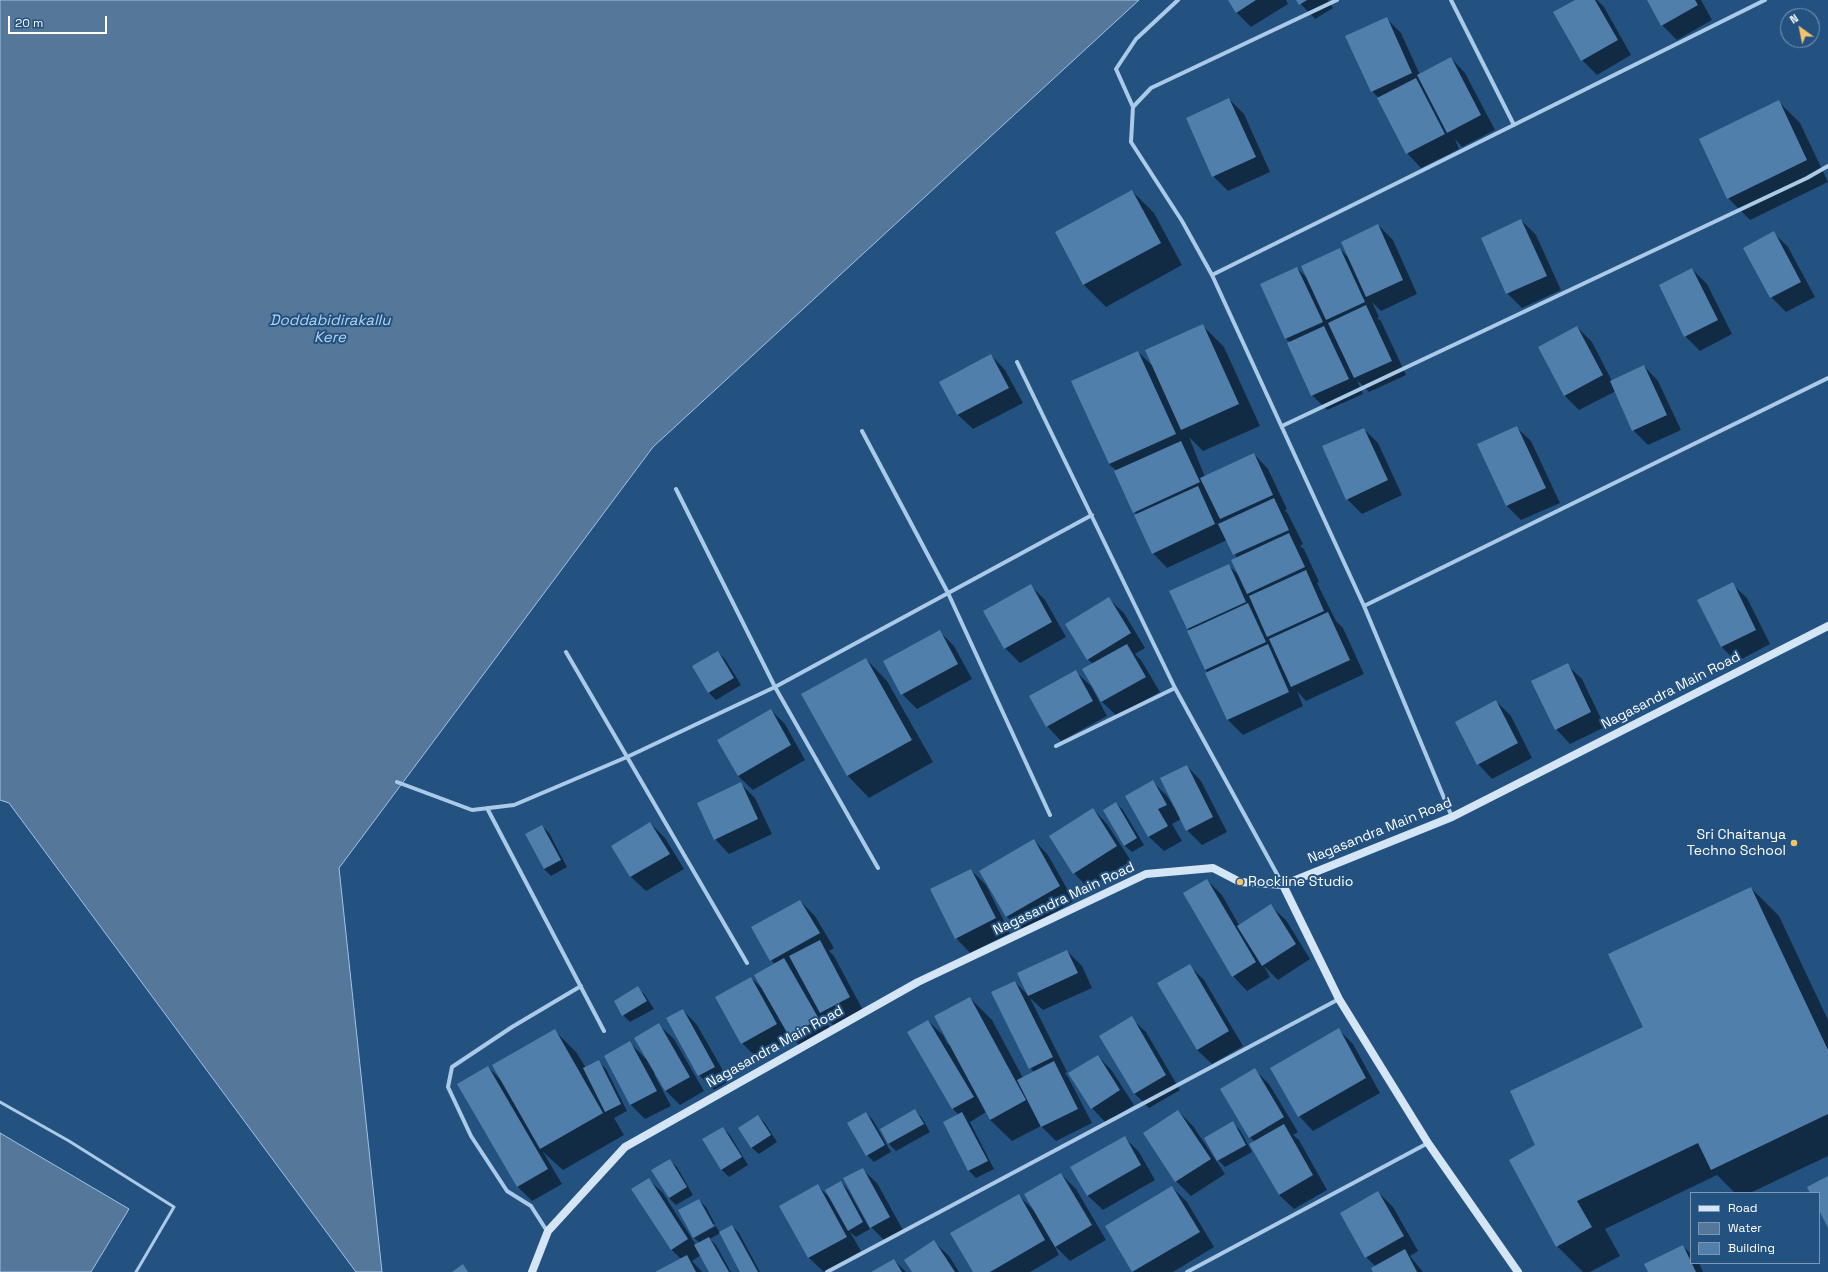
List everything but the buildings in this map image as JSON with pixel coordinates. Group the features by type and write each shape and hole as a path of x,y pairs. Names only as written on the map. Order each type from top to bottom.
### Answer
{"street":[{"path":"1178,0 1136,39 1116,69 1133,107 1131,142 1182,221 1212,275 1364,606 1452,816"},
{"path":"1133,107 1151,88 1337,0"},
{"path":"1451,0 1514,125"},
{"path":"1212,275 1765,0"},
{"path":"1282,426 1807,178 1828,166"},
{"path":"1016,362 1092,515 1175,688 1283,885 1339,999 1428,1143 1518,1272"},
{"path":"1364,606 1828,378"},
{"path":"862,431 948,593 1050,815"},
{"path":"676,489 775,687 878,868"},
{"path":"397,782 472,810 514,805 627,757 775,687 1092,515"},
{"name":"Nagasandra Main Road","path":"532,1272 548,1231 625,1147 918,982 1146,874 1213,868 1240,882 1283,885 1452,816 1828,626"},
{"path":"566,652 747,963"},
{"path":"1056,746 1175,688"},
{"path":"487,808 604,1031"},
{"path":"548,1231 531,1206 507,1191 471,1136 448,1087 452,1067 512,1027 581,986"},
{"path":"827,1272 1339,999"},
{"path":"1187,1272 1428,1143"}],"lane":[{"path":"0,1102 69,1141 174,1207 136,1272"}],"water":[{"name":"Doddabidirakallu Kere","path":"0,0 1139,0 653,447 339,868 382,1272 356,1272 9,803 0,800"},
{"path":"0,1133 129,1209 91,1272 0,1272"}],"place":[{"name":"Sri Chaitanya Techno School","path":"1794,843"},
{"name":"Rockline Studio","path":"1240,882"}]}
